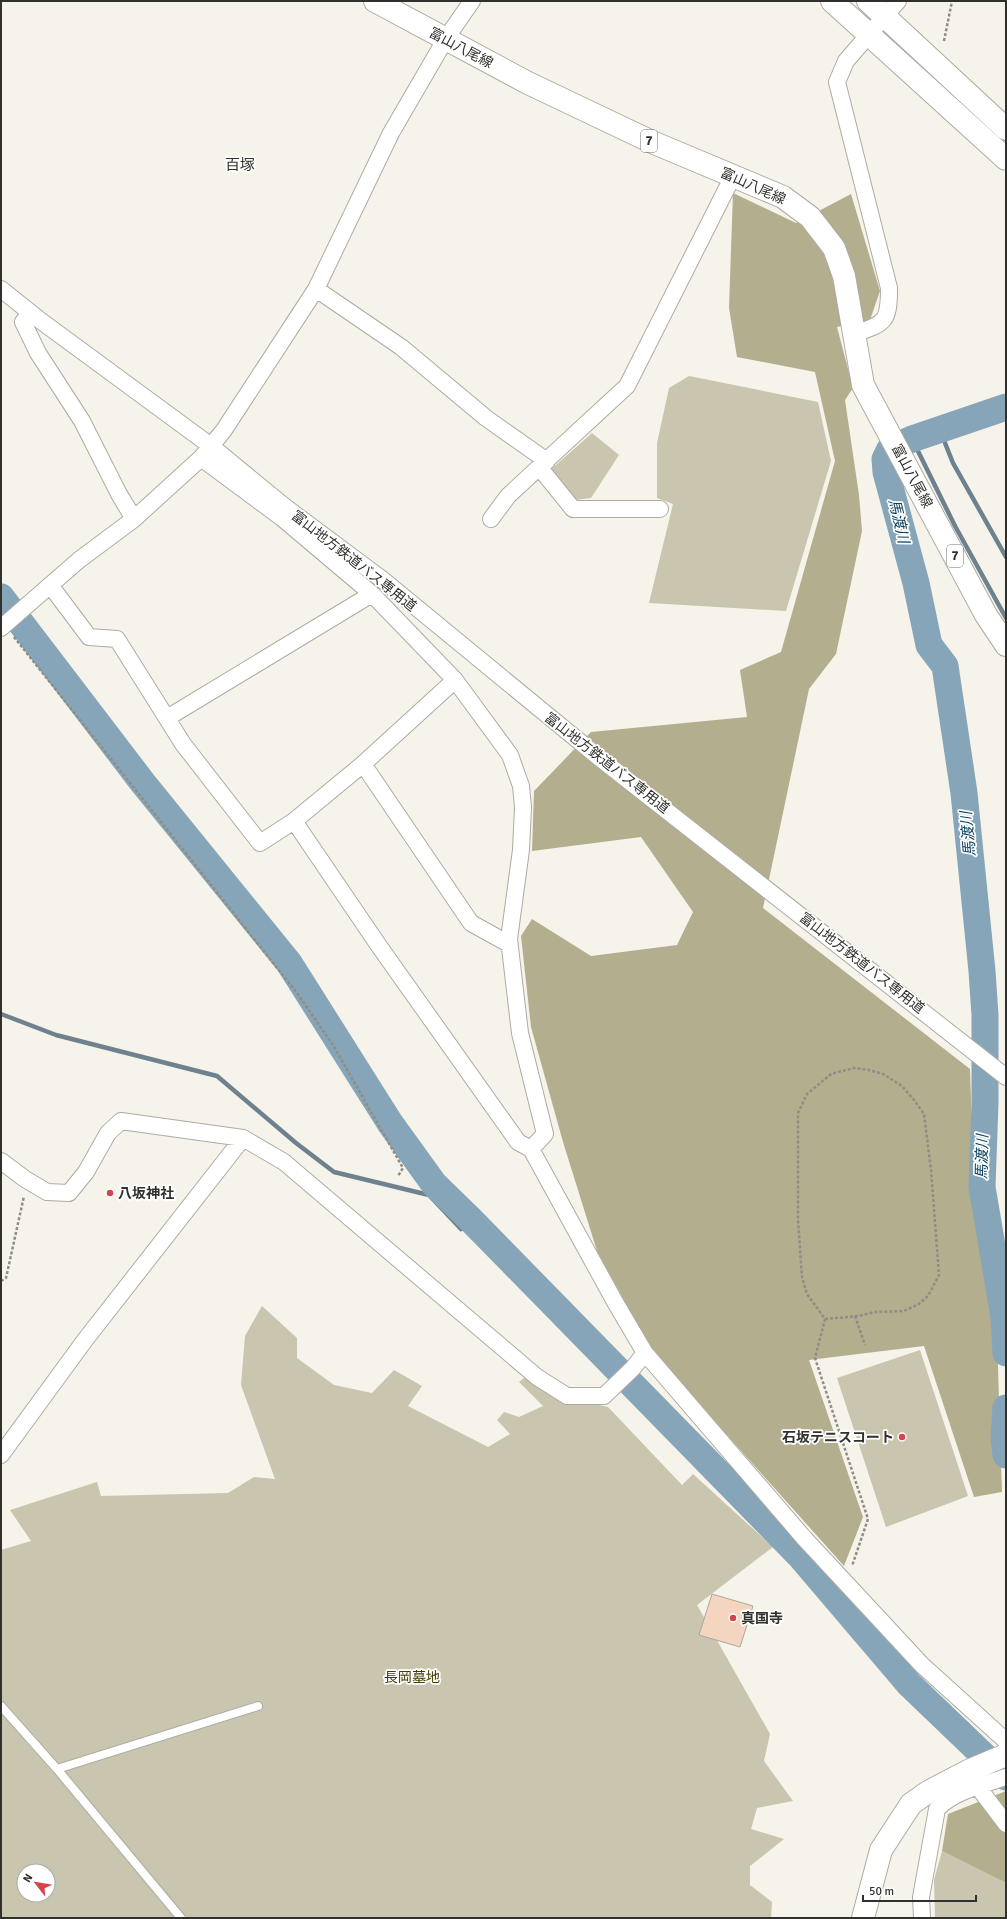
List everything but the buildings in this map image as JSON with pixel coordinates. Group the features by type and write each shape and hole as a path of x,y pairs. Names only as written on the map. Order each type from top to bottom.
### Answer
{"main road":[{"name":"富山八尾線","path":"375,1 445,40 528,83 645,139 784,197 810,217 834,248 844,276 863,385 986,614 1006,645"},
{"path":"832,1 1006,159"},
{"path":"868,1 891,8 1006,129"},
{"path":"863,1918 881,1850 911,1804 928,1792 973,1779 1006,1755"}],"street":[{"path":"5,624 79,560 134,519 206,452 224,430 316,289 391,133 445,40 472,1"},
{"path":"854,334 879,325 889,310 888,288 837,82 846,61 891,8"},
{"path":"491,518 508,496 627,386 733,176"},
{"path":"1,289 206,452 372,594 455,680 510,755 521,786 523,807 521,850 509,944 520,1033 545,1134 531,1149"},
{"path":"316,289 401,347 543,464 573,509 660,509"},
{"path":"30,312 23,322 38,353 82,421 119,494 134,519"},
{"name":"富山地方鉄道バス専用道","path":"206,452 284,506 383,580 602,760 1006,1077"},
{"path":"50,585 89,637 117,639 183,744 260,843 294,820 364,764 455,680"},
{"path":"167,718 372,594"},
{"path":"364,764 471,923 509,944"},
{"path":"294,820 379,946 518,1142 531,1149 615,1302 645,1353 804,1538 922,1665 1006,1741"},
{"path":"1,1161 47,1192 69,1193 86,1172 108,1133 121,1121 243,1138 284,1162 537,1378 568,1396 604,1396 633,1368 645,1353"},
{"path":"1,1455 85,1340 243,1138"},
{"path":"922,1918 921,1897 938,1809 973,1779 1006,1777"},
{"path":"973,1779 1006,1824"}],"lane":[{"path":"1,1706 57,1769 181,1918"},
{"path":"57,1769 258,1706"}],"path":[{"path":"944,41 952,1"},
{"path":"5,624 297,993 333,1045 403,1168 398,1176"},
{"path":"854,1068 869,1070 883,1074 902,1086 924,1114 931,1170 939,1275 928,1296 904,1311 874,1312 855,1316 825,1319 807,1294 802,1277 798,1220 798,1113 807,1094 831,1074 854,1068"},
{"path":"1,1281 6,1278 28,1180"},
{"path":"855,1316 865,1345"},
{"path":"825,1319 815,1358 868,1520 846,1582"}],"green space":[{"path":"689,376 818,402 831,461 786,611 649,603 673,504 657,498 657,443 669,388"},
{"path":"592,433 619,455 591,498 574,500 548,472"},
{"name":"長岡墓地","path":"262,1306 297,1338 297,1358 334,1385 372,1393 394,1370 422,1386 408,1406 488,1447 510,1434 497,1420 504,1412 519,1417 543,1406 519,1382 528,1375 587,1402 608,1407 682,1485 693,1474 773,1547 697,1605 770,1734 764,1761 793,1801 757,1808 751,1829 784,1839 750,1866 750,1885 772,1902 771,1918 1,1918 1,1550 31,1541 10,1510 97,1482 101,1496 228,1493 254,1477 275,1479 241,1385 245,1336"},
{"name":"石坂テニスコート","path":"920,1350 968,1496 886,1527 837,1378"},
{"path":"942,1851 1006,1883 1006,1918 935,1918 934,1880"}],"shaded area":[{"path":"733,193 796,223 851,194 880,291 870,320 837,327 853,388 845,400 859,495 862,531 836,654 809,689 763,908 970,1069 974,1193 996,1305 1002,1492 974,1497 924,1346 809,1360 863,1517 844,1566 652,1351 597,1251 563,1142 531,1027 521,936 532,919 591,956 677,945 693,912 641,837 532,851 534,791 591,732 747,717 740,670 781,652 835,461 815,372 737,357 729,308"},
{"path":"1006,1791 1006,1883 942,1851 948,1814"}],"waterway":[{"name":"馬渡川","path":"1006,407 912,439 890,449 885,459 886,472 916,583 929,645 945,666 964,793 985,1015 985,1103 982,1187 1004,1317 1006,1353"},
{"path":"944,428 945,443 953,463 1006,557"},
{"path":"912,439 955,526 1006,618"},
{"path":"1,597 143,783 289,963 390,1123 434,1184 800,1556 909,1684 1006,1777"},
{"path":"1,1014 56,1035 217,1076 296,1143 334,1172 429,1195 461,1229 471,1220"},
{"name":"馬渡川","path":"1006,1408 1004,1437 1006,1455"}],"place":[{"name":"八坂神社","path":"110,1193"},
{"name":"石坂テニスコート","path":"902,1437"},
{"name":"真国寺","path":"733,1618"}],"district":[{"name":"百塚","path":"240,165"}]}
